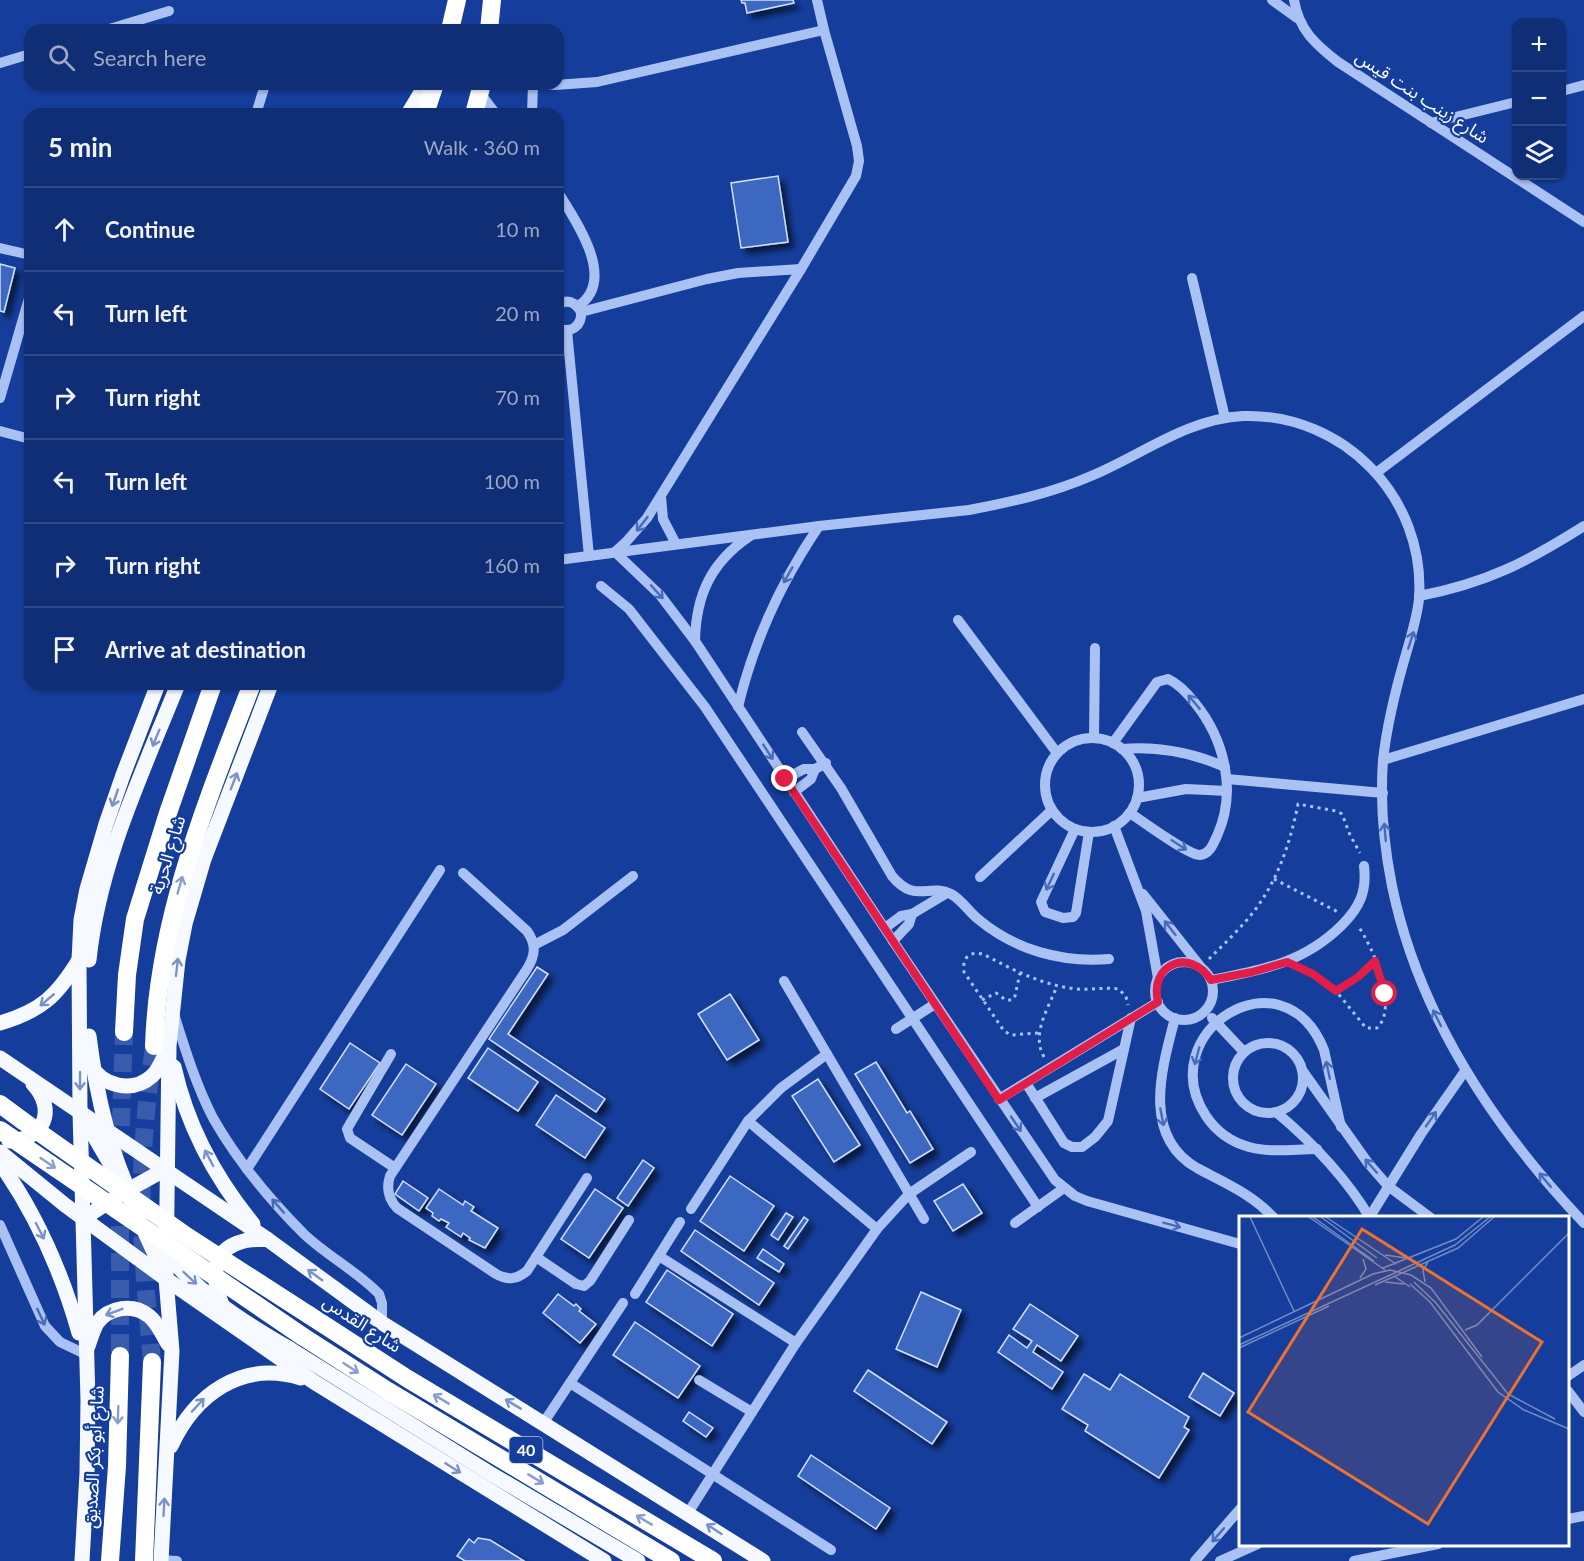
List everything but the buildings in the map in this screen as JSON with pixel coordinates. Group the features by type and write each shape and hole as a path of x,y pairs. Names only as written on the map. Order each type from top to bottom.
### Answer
{"highway":[{"path":"451,24 457,0"},
{"path":"490,24 492,0"},
{"path":"427,108 433,90"},
{"path":"476,108 480,90"},
{"name":"شارع الحرية","path":"124,1032 126,985 135,919 168,813 211,690"},
{"name":"شارع الحرية","path":"161,1046 158,997 173,908 189,852 250,690"},
{"name":"شارع القدس","path":"0,1104 188,1237 408,1379 713,1561"},
{"name":"40","path":"0,1130 296,1343 388,1391 671,1561"},
{"name":"شارع أبو بكر الصديق","path":"110,1561 117,1466 120,1356"},
{"path":"152,1362 155,1561"}],"main road":[{"path":"412,108 424,90"},
{"path":"156,690 123,775 95,860 81,920 79,960 84,1034 91,1067 101,1078 122,1086 133,1086 145,1081 160,1067 161,1046 172,1008 185,924 204,859 269,690"},
{"path":"82,1561 88,1400 80,1112 87,971 97,903 107,865 176,690"},
{"path":"0,1023 18,1018 43,1004 64,984 79,960"},
{"path":"84,1034 115,1159 144,1222 163,1250 187,1276 238,1317 296,1343 491,1474 638,1561"},
{"path":"155,1561 167,1454 172,1351 166,1280 166,1169 161,1046"},
{"path":"161,1046 202,1145 238,1204 267,1239"},
{"path":"0,1058 267,1239 382,1323 764,1561"},
{"path":"0,1141 28,1138 39,1129 45,1120 44,1098 24,1074"},
{"path":"80,1112 126,1191 166,1280"},
{"path":"0,1152 166,1280 314,1382 604,1561"},
{"path":"84,1218 166,1169"},
{"path":"2,1172 48,1246 75,1317 85,1354"},
{"path":"229,1323 215,1287 218,1263 233,1246 244,1241 267,1239"},
{"path":"85,1354 97,1323 115,1309 129,1308 151,1317 172,1351"},
{"path":"167,1454 179,1428 200,1401 231,1382 266,1372 285,1373 314,1382"}],"street":[{"path":"615,552 637,530 853,183 859,161 857,146 824,30 818,0"},
{"path":"1272,0 1297,18"},
{"name":"شارع زينب بنت قيس","path":"1294,0 1297,18 1323,50 1584,222"},
{"path":"125,24 169,10"},
{"path":"564,84 597,82 824,30"},
{"path":"0,63 24,56"},
{"path":"1566,90 1584,85"},
{"path":"258,108 263,90"},
{"path":"482,90 493,108"},
{"path":"532,108 533,90"},
{"path":"1431,123 1512,103"},
{"path":"564,201 583,231 593,267 594,280 592,292 579,309 579,324 564,329"},
{"path":"0,248 24,254"},
{"path":"564,302 579,309 717,277 769,270 801,269"},
{"path":"1192,278 1225,418"},
{"path":"0,398 24,316"},
{"path":"1376,472 1584,316"},
{"path":"564,338 589,556"},
{"path":"564,559 753,534 969,510 1029,497 1089,477 1120,464 1185,429 1225,418 1243,416 1280,418 1315,428 1347,447 1376,472 1398,504 1417,558 1419,596 1417,615 1396,690 1383,760 1384,826 1390,875 1406,941 1433,1010 1465,1071 1500,1124 1527,1159 1584,1223"},
{"path":"0,431 24,437"},
{"path":"662,490 660,500 663,519 676,544"},
{"path":"738,707 752,656 773,604 802,551 819,526"},
{"path":"1419,596 1464,586 1512,568 1538,555 1584,526"},
{"path":"695,641 698,605 704,588 724,557 753,534"},
{"path":"615,552 660,595 695,641 1048,1172 1064,1188 1087,1202 1239,1244"},
{"path":"601,586 629,609 705,707 1038,1207"},
{"path":"958,620 1057,753"},
{"path":"1094,738 1095,648"},
{"path":"1117,746 1157,682 1168,679 1190,697 1209,723 1222,752 1225,767 1227,791 1224,816 1212,846 1203,855 1191,853 1130,813"},
{"path":"1383,760 1584,699"},
{"path":"802,732 826,764 897,882 909,890 948,892 976,918 1022,946 1071,959 1088,961 1109,959"},
{"path":"1117,746 1128,755 1137,771 1137,798 1130,813 1114,826 1098,832 1075,829 1058,818 1047,801 1045,780 1051,761 1057,753 1074,742 1094,738 1117,746 1169,750 1207,759 1225,767"},
{"path":"785,779 804,769 815,769 826,764"},
{"path":"794,792 811,779 815,769"},
{"path":"1227,779 1383,793"},
{"path":"1137,798 1186,789 1227,791"},
{"path":"980,877 1052,810"},
{"path":"1114,826 1139,889 1151,933 1158,978 1156,994 1158,1002 1168,1015 1175,1018 1192,1019 1206,1011 1213,996 1211,980 1139,889"},
{"path":"1075,829 1041,902 1045,912 1063,918 1076,913 1089,832"},
{"path":"1211,980 1287,962 1317,947 1358,907 1364,894 1366,880 1364,866"},
{"path":"248,1169 440,870"},
{"path":"463,873 527,931 534,945 533,959 390,1176 387,1189 392,1203 496,1274 512,1279 527,1271 587,1178"},
{"path":"534,945 563,930 633,876"},
{"path":"885,928 901,916 912,914 948,892"},
{"path":"893,941 909,924 912,914"},
{"path":"1158,978 1163,971 1177,963 1185,962 1201,967"},
{"path":"784,981 924,1219"},
{"path":"999,1100 1158,1002"},
{"path":"1317,1149 1249,1147 1227,1137 1209,1120 1197,1099 1193,1075 1202,1041 1216,1022 1235,1008 1258,1003 1282,1006 1304,1018 1319,1038 1324,1050 1341,1127"},
{"path":"896,1029 935,1004"},
{"path":"172,1008 189,1062 212,1116 248,1169 305,1234 379,1294 382,1303 382,1323"},
{"path":"1206,1011 1244,1052"},
{"path":"1026,1083 1065,1143 1072,1147 1082,1147 1095,1137 1108,1121 1131,1018"},
{"path":"1175,1018 1165,1056 1159,1098 1161,1120 1165,1131 1177,1151 1186,1160 1243,1191 1272,1216"},
{"path":"1302,1070 1298,1097 1292,1104 1276,1112 1266,1113 1249,1108 1237,1095 1234,1086 1234,1068 1244,1052 1260,1044 1278,1045 1293,1054 1341,1127 1368,1163 1388,1186 1428,1216"},
{"path":"1035,1098 1124,1049"},
{"path":"391,1054 347,1129 350,1138 395,1168"},
{"path":"691,1209 748,1121 781,1088 828,1054"},
{"path":"1370,1216 1421,1134 1465,1071"},
{"path":"1276,1112 1317,1149 1345,1181 1368,1216"},
{"path":"748,1121 877,1229"},
{"path":"688,1513 796,1343 877,1229 909,1194 971,1152"},
{"path":"1015,1223 1064,1188"},
{"path":"536,1257 576,1284 584,1286 590,1281 629,1220"},
{"path":"635,1294 680,1222"},
{"path":"0,1225 45,1326 60,1342 85,1354"},
{"path":"659,1256 796,1343"},
{"path":"544,1422 623,1303"},
{"path":"1569,1375 1584,1365"},
{"path":"699,1380 752,1412"},
{"path":"570,1383 831,1550"},
{"path":"1569,1392 1584,1412"},
{"path":"1196,1561 1239,1510"},
{"path":"1569,1519 1584,1516"},
{"path":"1220,1561 1256,1546"},
{"path":"1354,1561 1433,1546"},
{"path":"155,1561 177,1561"}],"path":[{"path":"1201,967 1251,915 1274,879 1289,843 1298,804 1342,814 1364,866"},
{"path":"1274,879 1349,918 1365,937 1384,986 1386,1002 1381,1023 1377,1028 1370,1029 1363,1025 1336,991 1313,974 1287,962"},
{"path":"1038,1033 1007,1034 1001,1028 964,972 963,964 966,956 975,952 983,954 1020,973 1057,986 1077,989 1119,989 1126,998 1131,1018"},
{"path":"1336,991 1358,977 1375,961"},
{"path":"982,1000 996,993 1006,1000 1012,1000 1020,973"},
{"path":"1050,1068 1039,1046 1038,1033 1057,986"}],"tunnel":[{"path":"120,1153 124,1032"},
{"path":"152,1362 144,1270 142,1201 145,1128 154,1046"},
{"path":"120,1199 120,1356"}],"route":[{"path":"785,779 999,1100 1158,1002 1156,986 1158,978 1163,971 1177,963 1193,963 1201,967 1211,980 1287,962 1313,974 1336,991 1358,977 1375,961 1385,994"}]}
